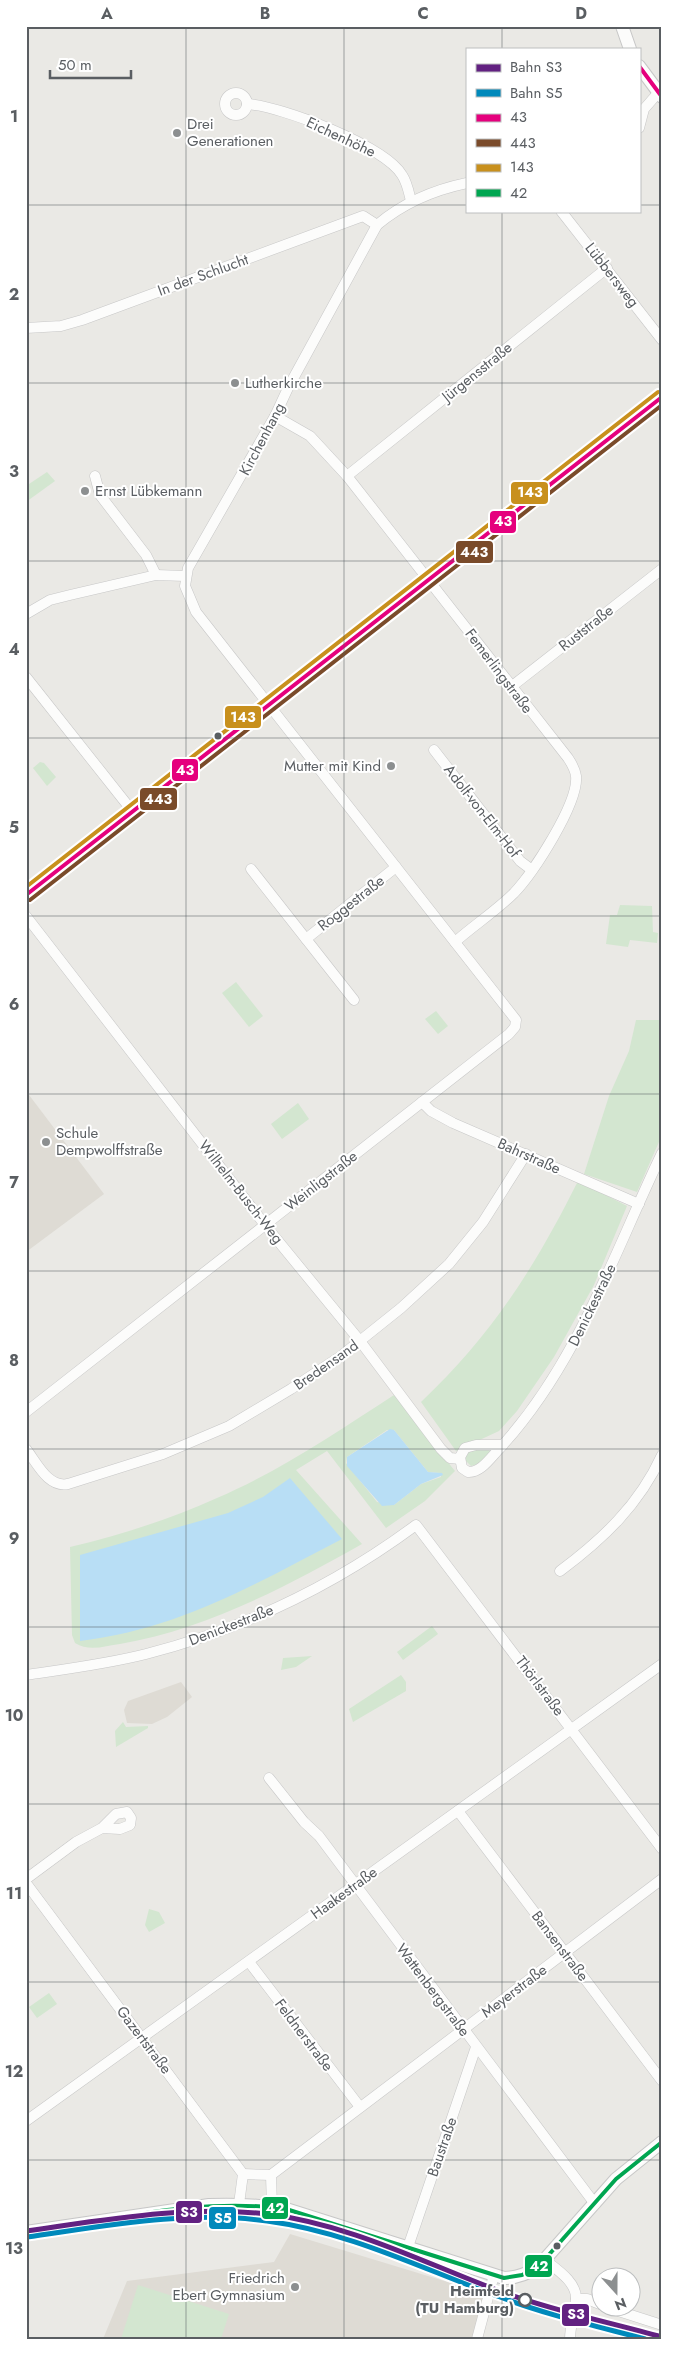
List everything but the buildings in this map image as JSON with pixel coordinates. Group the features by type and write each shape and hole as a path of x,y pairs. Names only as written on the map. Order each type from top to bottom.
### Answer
{"main road":[{"path":"26,895 662,397"}],"street":[{"path":"622,26 630,48"},
{"path":"640,67 660,95 644,109 640,124"},
{"name":"Eichenhöhe","path":"247,104 264,105 284,111 324,127 382,156 402,174 411,201"},
{"name":"Kirchenhang","path":"185,576 275,416 288,388 377,225 394,210 411,201 466,183"},
{"name":"Lübbersweg","path":"562,212 662,340"},
{"name":"In der Schlucht","path":"26,328 61,326 82,320 363,216 377,225"},
{"name":"Jürgensstraße","path":"347,476 607,268"},
{"name":"Femerlingstraße","path":"275,416 310,436 347,476 515,684 568,758 576,774 576,784 566,809 547,847 532,870 507,900 455,942"},
{"path":"94,476 100,496 146,556 156,575"},
{"name":"Ruststraße","path":"515,684 662,569"},
{"path":"26,614 50,600 156,575 185,576 187,593 196,612 455,942"},
{"path":"26,677 133,812"},
{"name":"Adolf-von-Elm-Hof","path":"434,750 520,861 532,870"},
{"name":"Roggestraße","path":"306,939 396,867"},
{"name":"Roggestraße","path":"251,869 354,1000"},
{"name":"Wilhelm-Busch-Weg","path":"26,916 265,1225 360,1341 441,1449 450,1458 460,1460"},
{"name":"Weinligstraße","path":"26,1412 509,1034 515,1027 516,1020 455,942"},
{"name":"Bahrstraße","path":"422,1102 430,1111 453,1123 639,1204"},
{"name":"Denickestraße","path":"460,1460 462,1468 466,1471 478,1471 538,1402 580,1334 662,1153"},
{"name":"Bredensand","path":"26,1449 50,1480 60,1486 105,1474 163,1454 228,1426 291,1389 360,1341 401,1308 449,1264 483,1222 526,1154"},
{"path":"460,1460 463,1450 471,1446 503,1444"},
{"path":"560,1571 595,1544 618,1522 643,1490 662,1455"},
{"name":"Denickestraße","path":"26,1675 145,1654 181,1644 254,1618 337,1578 416,1525"},
{"name":"Thörlstraße","path":"416,1525 662,1849"},
{"name":"Haakestraße","path":"26,2121 662,1664"},
{"name":"Wattenbergstraße","path":"269,1778 304,1822 319,1836 595,2204"},
{"name":"Bansenstraße","path":"458,1811 662,2081"},
{"path":"26,1881 76,1842 102,1828"},
{"name":"Meyerstraße","path":"271,2175 662,1879"},
{"name":"Gazertstraße","path":"26,1881 243,2174"},
{"name":"Feldnerstraße","path":"249,1962 360,2107"},
{"name":"Baustraße","path":"408,2248 476,2047"},
{"path":"26,2232 209,2206 239,2204 272,2207 295,2212 504,2278 519,2276 531,2271 545,2260 616,2179 662,2142"},
{"path":"239,2204 243,2174 271,2175 272,2207"},
{"path":"545,2260 572,2285 576,2298 570,2326 570,2339"},
{"path":"476,2339 494,2275"},
{"path":"576,2298 590,2300"},
{"path":"640,2318 662,2325"}],"shaded area":[{"name":"Schule Dempwolffstraße","path":"26,1091 104,1194 26,1252"},
{"path":"181,1682 192,1697 167,1717 152,1724 127,1723 124,1710 128,1701"},
{"name":"Friedrich Ebert Gymnasium","path":"290,2234 487,2294 473,2339 103,2339 127,2281 274,2262"}],"green space":[{"path":"47,472 55,481 26,502 26,486"},
{"path":"40,762 44,763 56,777 47,786 33,768"},
{"path":"620,905 652,906 653,932 658,933 657,943 630,940 628,947 606,944 610,915 617,915"},
{"path":"236,982 263,1016 249,1027 222,993"},
{"path":"436,1011 448,1026 438,1034 425,1019"},
{"path":"636,1020 662,1020 662,1135 637,1192 584,1174 609,1096 629,1051"},
{"path":"298,1103 309,1119 282,1139 271,1124"},
{"path":"578,1181 627,1206 594,1285 554,1357 517,1411 499,1431 456,1451 421,1402 469,1351 510,1299 545,1242"},
{"path":"394,1395 455,1471 425,1501 386,1528 327,1451 296,1470 362,1544 275,1591 245,1605 183,1628 152,1637 103,1647 91,1648 75,1643 72,1635 70,1547 145,1526 217,1498 286,1463","holes":["387,1430 394,1430 428,1472 440,1473 441,1477 421,1484 394,1505 377,1502 346,1463 347,1457"]},
{"path":"488,1449 491,1452 477,1464 471,1466 465,1460 469,1450"},
{"path":"432,1626 438,1634 403,1660 397,1652"},
{"path":"312,1656 296,1667 281,1670 283,1658"},
{"path":"401,1675 406,1682 406,1691 353,1722 349,1709"},
{"path":"123,1722 126,1727 148,1726 148,1728 116,1747 115,1731"},
{"path":"149,1909 159,1912 165,1923 149,1932 145,1925"},
{"path":"49,1993 57,2004 37,2018 29,2007"},
{"path":"138,2285 229,2314 221,2339 121,2339"}],"water":[{"path":"390,1429 394,1430 428,1472 442,1473 443,1475 421,1484 394,1505 382,1506 347,1466 347,1457"},
{"path":"290,1478 342,1539 247,1588 184,1615 116,1635 80,1641 80,1555 228,1513 263,1497"}],"rail line":[{"name":"S3","path":"26,2231 116,2218 206,2211 266,2214 297,2219 357,2235 522,2299 662,2337"},
{"name":"S5","path":"27,2237 116,2224 177,2218 237,2218 298,2226 357,2242 536,2309 645,2339"}],"transit line":[{"name":"43","path":"640,67 662,97"},
{"name":"143","path":"26,887 658,392"},
{"name":"43","path":"26,895 662,397"},
{"name":"443","path":"30,900 662,405"},
{"name":"42","path":"26,2232 123,2216 189,2208 254,2206 286,2209 504,2278 522,2275 538,2267 616,2179 662,2142"}],"place":[{"name":"Drei Generationen","path":"177,133"},
{"name":"Lutherkirche","path":"235,383"},
{"name":"Ernst Lübkemann","path":"85,491"},
{"name":"Mutter mit Kind","path":"391,766"},
{"name":"Schule Dempwolffstraße","path":"46,1142"},
{"name":"Friedrich Ebert Gymnasium","path":"295,2287"},
{"name":"Heimfeld (TU Hamburg)","path":"525,2300"}]}
